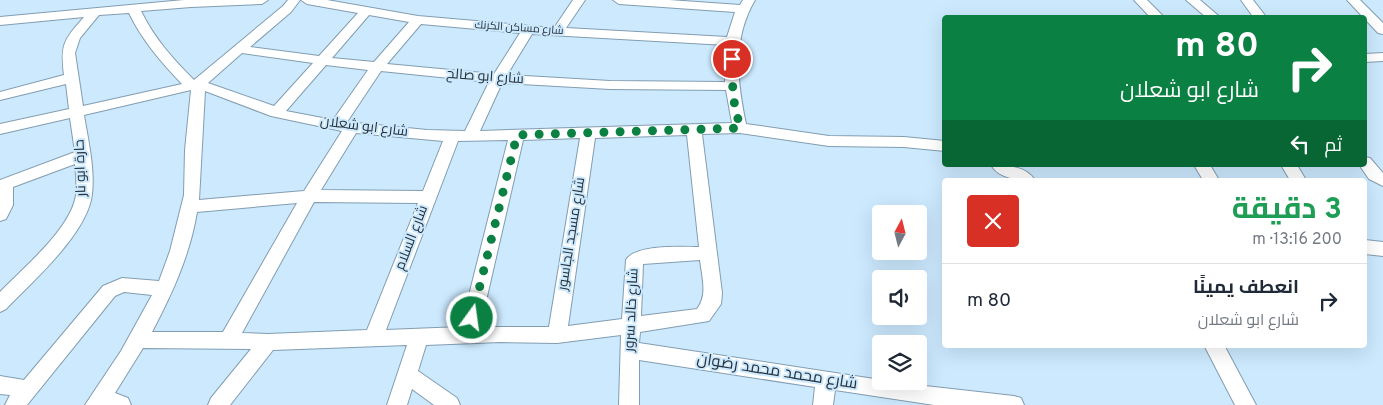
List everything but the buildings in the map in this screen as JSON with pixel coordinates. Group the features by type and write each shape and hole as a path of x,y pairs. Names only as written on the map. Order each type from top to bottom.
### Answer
{"street":[{"path":"0,21 91,8 133,8 192,1 262,0"},
{"path":"0,130 196,85 287,9 294,0"},
{"name":"شارع مساكن الكرنك","path":"307,0 418,20 528,30 733,41"},
{"path":"276,113 379,0"},
{"path":"558,31 579,0"},
{"path":"627,0 746,5 733,41 732,86 740,128"},
{"path":"1140,0 1156,15"},
{"path":"1192,0 1210,15"},
{"path":"1247,0 1259,15"},
{"path":"1352,0 1383,30"},
{"name":"حارة ابو نار","path":"0,304 55,247 76,219 84,194 83,155 78,112 68,61 70,45 91,8"},
{"path":"133,8 143,29 164,57 196,85"},
{"path":"228,340 309,196 377,67 418,20"},
{"path":"470,136 497,79 528,30"},
{"name":"شارع ابو صالح","path":"239,49 322,61 497,79 612,85 732,86"},
{"path":"1367,58 1383,57"},
{"path":"0,96 71,78"},
{"path":"121,405 98,401 138,340 164,289 186,224 189,207 196,85"},
{"name":"شارع ابو شعلان","path":"196,85 276,113 345,127 452,136 740,128 829,141 904,142 942,146"},
{"path":"138,340 268,342 557,335 702,316 712,304 713,292 694,129"},
{"name":"شارع مسجد الجاسور","path":"557,335 588,133"},
{"path":"468,336 517,135"},
{"name":"شارع السلام","path":"373,339 452,136"},
{"path":"0,215 5,205 3,185 83,155"},
{"path":"1367,165 1375,175 1383,180"},
{"path":"1002,167 1024,178"},
{"path":"1203,167 1210,178"},
{"path":"1290,167 1297,178"},
{"path":"189,207 309,196 427,198"},
{"name":"شارع خالد سرور","path":"629,405 630,325 634,263 636,258 643,256 708,253"},
{"path":"15,405 109,290 122,285 164,289"},
{"path":"396,405 419,338"},
{"path":"218,405 268,342"},
{"path":"1216,348 1246,405"},
{"name":"شارع محمد محمد رضوان","path":"629,350 826,379 917,400 1005,405"},
{"path":"407,374 450,405"},
{"path":"823,405 826,379"},
{"path":"0,385 28,390"}],"route":[{"path":"472,318 517,135 740,128 733,97 732,59"}]}
